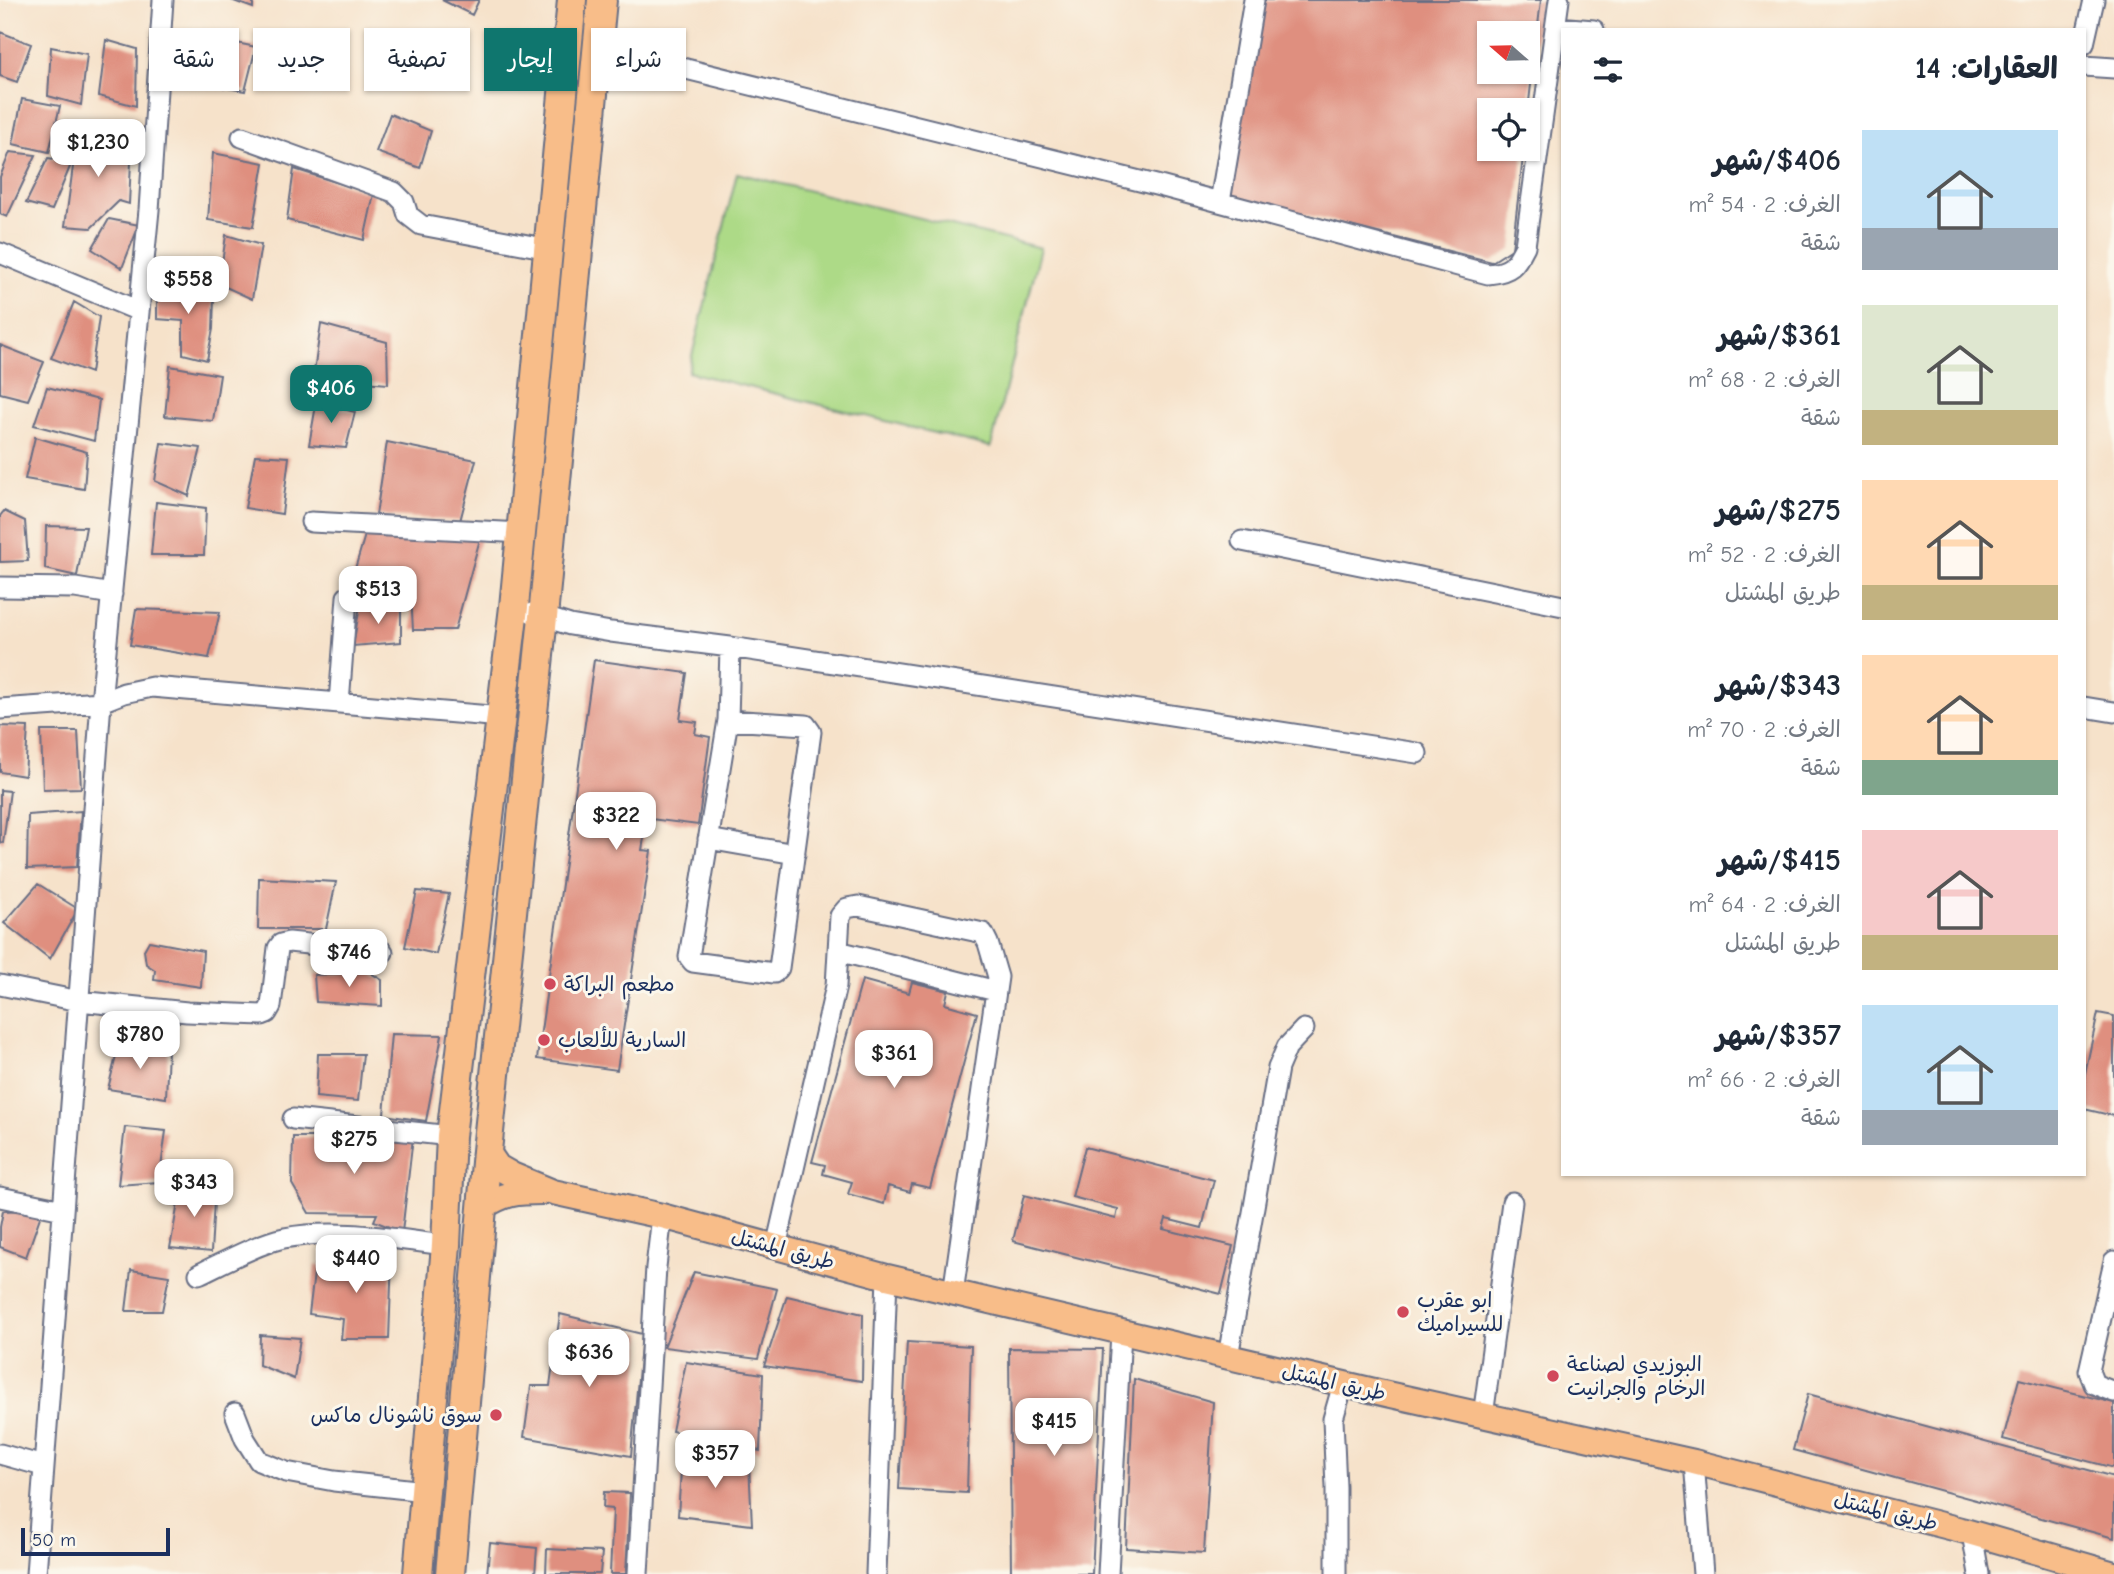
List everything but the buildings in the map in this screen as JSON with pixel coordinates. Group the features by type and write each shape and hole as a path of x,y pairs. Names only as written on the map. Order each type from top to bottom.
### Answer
{"highway":[{"path":"599,28 601,0"},
{"path":"418,1574 446,1245 452,1136 522,533 569,1"},
{"path":"450,1574 487,1151 543,617 593,91"}],"main road":[{"name":"طريق المشتل","path":"487,1151 498,1167 553,1192 662,1216 887,1278 1694,1462 1972,1533 2113,1574"},
{"name":"طريق المشتل","path":"483,1207 514,1192 553,1192"}],"street":[{"path":"36,1574 101,702 149,210 163,0"},
{"path":"1220,202 1254,0"},
{"path":"686,69 1156,185 1488,274 1503,272 1516,264 1525,246 1559,0"},
{"path":"2086,35 2094,0"},
{"path":"1556,27 1569,28"},
{"path":"2086,66 2114,68"},
{"path":"242,137 394,192 404,202 408,215 421,225 549,249"},
{"path":"0,253 139,311"},
{"path":"311,522 522,533"},
{"path":"1242,541 1561,606"},
{"path":"0,587 75,588 112,594"},
{"path":"339,703 347,597"},
{"path":"514,607 570,625 611,632 730,647 1417,753"},
{"path":"728,720 806,725 811,732 779,968 774,973 693,962 689,957 728,720 730,647"},
{"path":"0,709 101,702 124,693 152,687 502,717"},
{"path":"2086,707 2114,712"},
{"path":"708,839 795,854"},
{"path":"776,1247 836,986 841,916 847,908 858,906 983,933 998,977 953,1293"},
{"path":"0,985 79,1001 187,1012 262,1015 267,1013 271,1006 278,948 282,944 289,942 383,952"},
{"path":"838,951 996,991"},
{"path":"1228,1357 1278,1068 1287,1046 1304,1029"},
{"path":"293,1119 452,1136"},
{"path":"0,1197 63,1210"},
{"path":"1483,1416 1512,1202"},
{"path":"638,1574 656,1267 662,1216"},
{"path":"199,1274 281,1238 354,1234 446,1245"},
{"path":"2114,1261 2089,1371 2094,1384 2114,1392"},
{"path":"876,1574 887,1278"},
{"path":"1108,1574 1121,1332"},
{"path":"1336,1574 1333,1419 1343,1384"},
{"path":"235,1413 245,1439 259,1461 286,1472 334,1481 425,1491"},
{"path":"0,1454 43,1466"},
{"path":"1694,1462 1703,1574"},
{"path":"1972,1533 1979,1574"}],"green space":[{"path":"737,173 1041,248 991,447 688,372"}],"place":[{"name":"مطعم البراكة","path":"550,984"},
{"name":"السارية للألعاب","path":"544,1040"},
{"name":"ابو عقرب للسيراميك","path":"1403,1312"},
{"name":"البوزيدي لصناعة الرخام والجرانيت","path":"1553,1376"},
{"name":"سوق ناشونال ماكس","path":"496,1415"}]}
